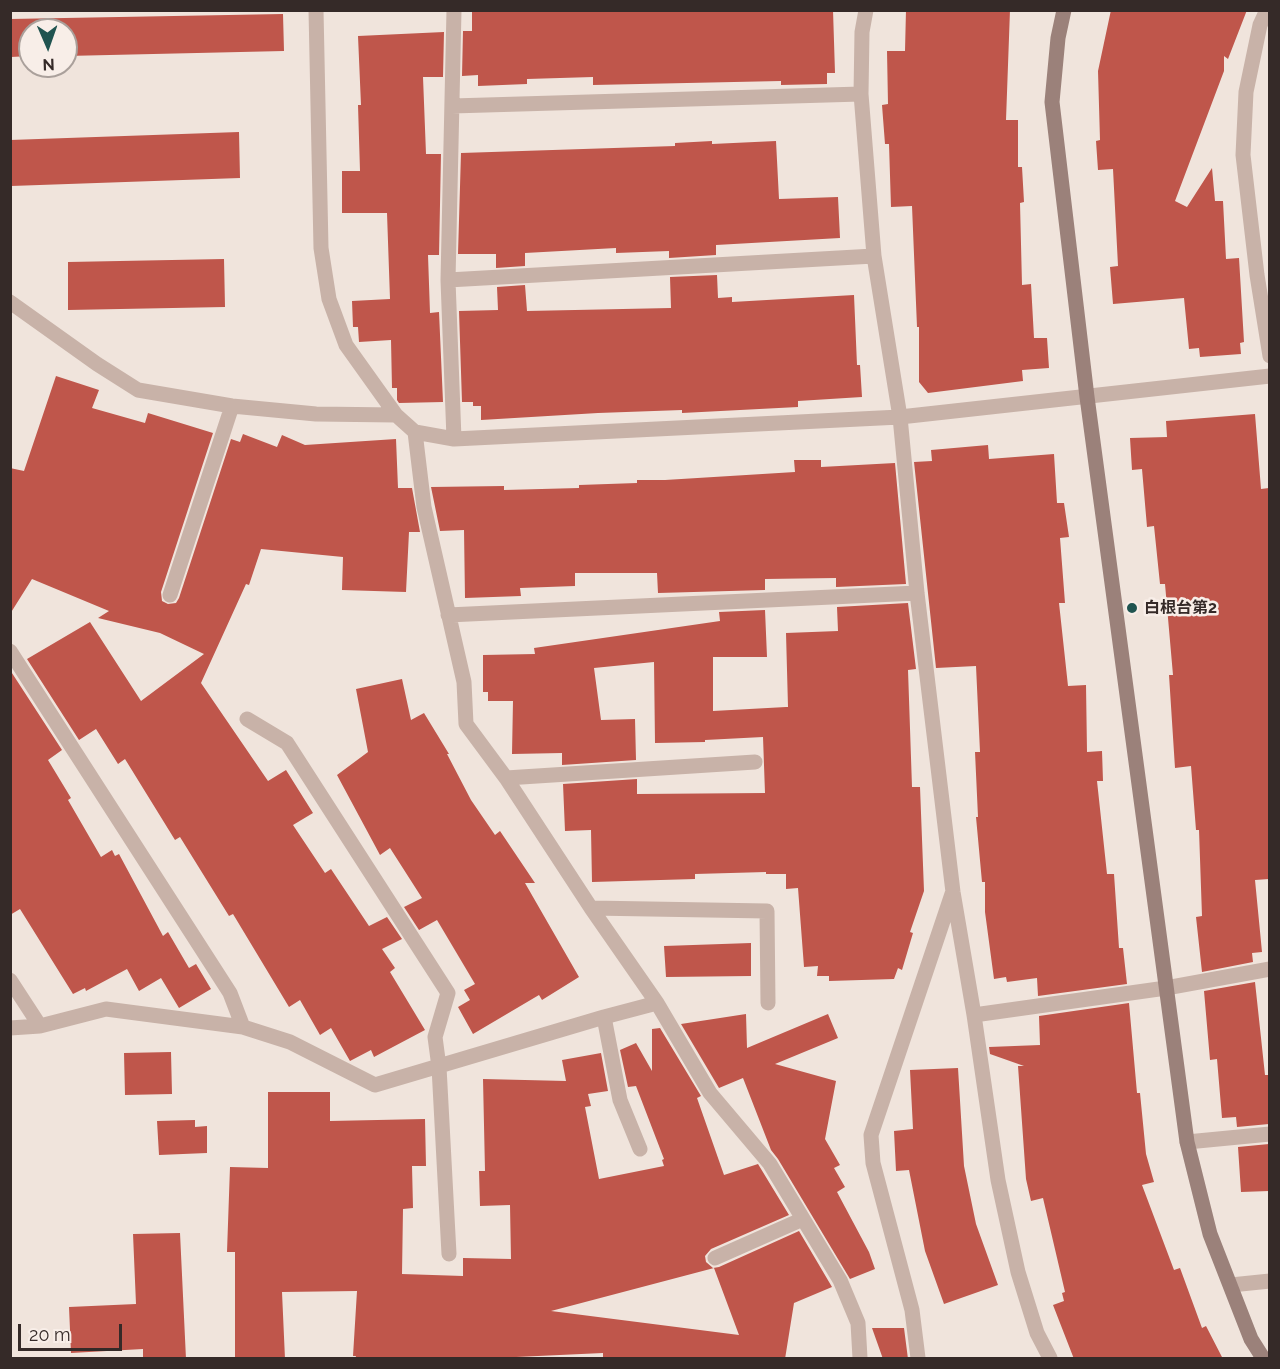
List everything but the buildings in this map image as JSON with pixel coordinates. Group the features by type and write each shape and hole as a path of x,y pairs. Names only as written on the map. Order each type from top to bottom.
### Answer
{"street":[{"path":"316,10 321,248 329,299 346,345 396,414 415,432 454,439 900,417 1269,376"},
{"path":"454,10 448,280 454,439"},
{"path":"866,10 862,32 861,94 874,256 900,417 917,593 952,892 974,1015 998,1180 1013,1249 1037,1333 1050,1359"},
{"path":"1064,10 1058,38 1052,102 1087,397 1187,1142 1210,1234 1251,1339 1263,1359"},
{"path":"1267,10 1260,25 1246,92 1243,155 1269,356"},
{"path":"452,106 861,94"},
{"path":"448,280 874,256"},
{"path":"1257,275 1269,260"},
{"path":"10,302 97,364 138,390 232,406 316,414 396,414"},
{"path":"170,595 232,406"},
{"path":"415,432 424,507 464,682 466,724 506,778 591,908 657,1003 710,1093 770,1164 844,1291 858,1323 860,1359"},
{"path":"448,615 917,593"},
{"path":"10,651 230,993 243,1027"},
{"path":"247,719 287,743 448,993 435,1037 439,1067 449,1254"},
{"path":"506,778 755,762"},
{"path":"918,1359 912,1310 873,1163 871,1135 952,892"},
{"path":"591,908 767,912 768,1003"},
{"path":"974,1015 1166,988 1269,969"},
{"path":"10,980 40,1026"},
{"path":"10,1028 40,1026 106,1009 243,1027 290,1042 375,1085 657,1003"},
{"path":"604,1017 620,1100 640,1149"},
{"path":"1187,1142 1269,1134"},
{"path":"715,1258 803,1219"},
{"path":"1231,1285 1269,1281"}],"place":[{"name":"白根台第2","path":"1132,608"}]}
